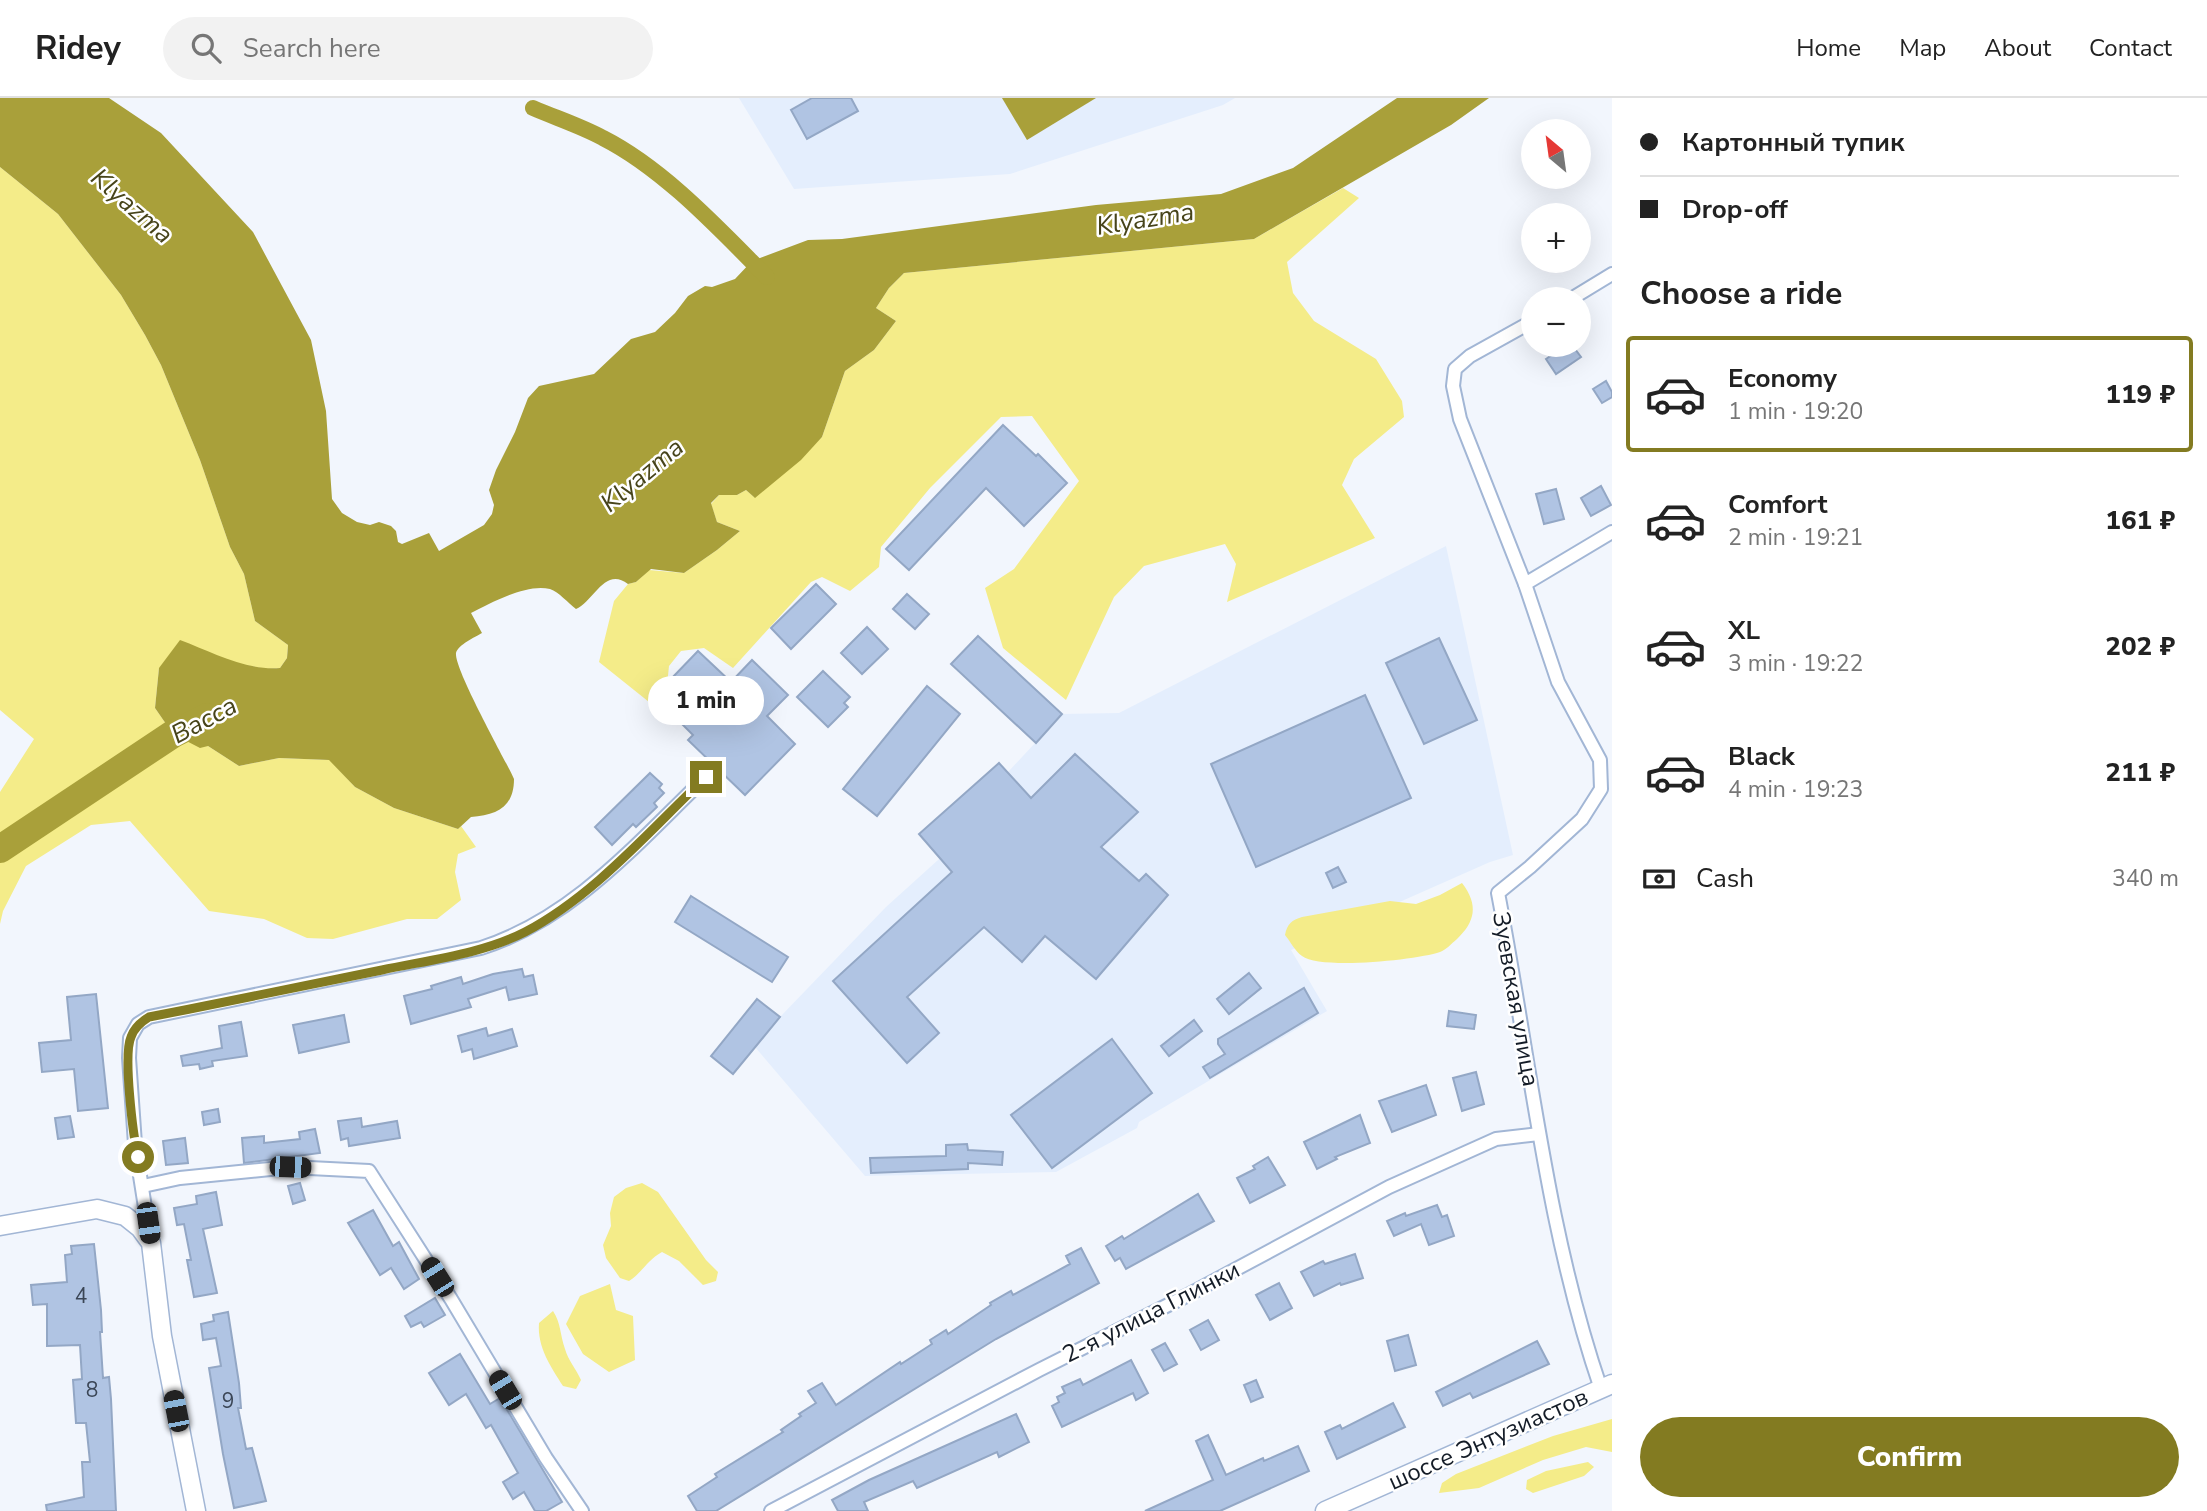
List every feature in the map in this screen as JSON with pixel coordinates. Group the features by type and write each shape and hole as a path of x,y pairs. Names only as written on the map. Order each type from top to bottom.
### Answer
{"street":[{"path":"1591,287 1612,274"},
{"name":"Зуевская улица","path":"1521,328 1471,356 1455,369 1452,386 1460,419 1525,584 1558,682 1600,760 1607,787 1582,819 1498,893 1514,973 1539,1133 1586,1345 1606,1387"},
{"path":"1525,584 1612,532"},
{"path":"195,1511 162,1336 151,1242 135,1144 129,1058 130,1038 138,1024 149,1017 481,948 524,932 559,912 593,885 706,777"},
{"name":"2-я улица Глинки","path":"771,1511 1389,1187 1496,1139 1539,1133"},
{"path":"143,1186 180,1178 290,1167 369,1171 451,1299 545,1458 582,1511"},
{"path":"0,1226 97,1209 125,1216 140,1228 151,1242"},
{"name":"шоссе Энтузиастов","path":"1327,1511 1606,1387"}],"shaded area":[{"path":"739,98 1235,98 1223,105 1010,174 794,189"},
{"path":"0,167 58,214 121,295 161,365 200,460 230,547 244,574 255,621 288,645 287,658 280,668 266,669 245,665 159,668 155,708 173,734 208,746 239,766 279,758 330,760 355,787 394,808 458,829 461,826 476,847 458,854 455,872 461,900 437,919 407,919 333,939 307,938 264,919 209,911 130,821 91,825 26,866 3,911 0,924 0,792 34,739 0,710"},
{"path":"1343,188 1359,198 1287,262 1293,293 1314,321 1376,359 1402,401 1404,417 1354,459 1342,485 1375,538 1227,602 1236,564 1225,544 1144,566 1114,597 1066,700 1003,648 985,588 1014,569 1079,481 1032,416 1001,417 930,488 881,547 879,567 850,591 822,577 811,582 733,668 704,648 681,651 669,666 664,714 599,662 614,601 628,584 636,582 649,570 684,573 717,550 740,531 717,522 711,504 719,495 737,495 746,490 754,497 822,437 845,371 874,350 896,321 876,308 889,288 904,273 1254,239"},
{"path":"1446,546 1513,855 1490,862 1291,950 1327,1011 1139,1122 1137,1128 1056,1172 865,1176 755,1047 780,1017 886,907 1020,786 1008,772 1062,714 1119,713"},
{"path":"1462,883 1473,906 1471,920 1463,933 1440,952 1391,960 1328,962 1302,956 1285,935 1290,923 1302,917 1390,901 1416,904"},
{"path":"642,1183 658,1192 706,1260 718,1272 716,1281 703,1285 679,1261 662,1252 629,1281 620,1278 606,1258 603,1245 611,1226 610,1213 614,1197 626,1188"},
{"path":"610,1284 616,1310 633,1316 635,1360 609,1372 583,1354 566,1324 580,1296"},
{"path":"553,1311 558,1320 566,1353 581,1380 576,1389 563,1386 540,1340 539,1323"},
{"path":"1612,1419 1612,1452 1586,1447 1543,1460 1479,1488 1439,1493 1442,1483 1456,1474 1553,1436"},
{"path":"1588,1462 1594,1467 1584,1476 1533,1493 1526,1489 1527,1480 1546,1471"}],"water":[{"name":"Klyazma","path":"0,98 109,98 161,133 253,232 311,340 326,411 332,499 342,513 357,522 370,525 379,522 391,526 396,531 398,542 402,544 429,533 439,551 484,525 492,514 494,505 489,490 496,470 528,398 539,386 594,374 631,339 655,332 688,296 705,286 712,287 735,279 752,261 808,240 842,239 1096,205 1221,194 1293,168 1397,98 1489,98 1451,125 1254,239 904,273 889,288 876,308 896,321 874,350 845,371 822,437 801,460 755,498 746,490 737,495 719,495 711,503 717,522 740,531 717,550 684,573 651,569 636,582 628,584 613,579 576,609 553,590 541,588 520,591 471,613 482,633 457,650 458,662 514,779 511,796 502,808 489,814 471,817 458,829 394,808 355,787 329,760 279,758 239,766 208,746 200,748 173,734 155,708 159,668 180,640 229,660 267,668 280,668 287,658 288,645 255,621 244,574 230,547 200,460 161,365 121,295 58,214 0,167"},
{"path":"1002,98 1096,98 1027,140"}],"building":[{"path":"812,98 851,98 858,111 807,139 791,110"},
{"path":"1549,357 1581,357 1556,374 1546,359"},
{"path":"1606,381 1612,397 1602,403 1593,389"},
{"path":"1003,425 1067,483 1024,526 986,488 909,570 886,549"},
{"path":"1601,486 1611,505 1591,516 1581,498"},
{"path":"1556,489 1564,519 1544,524 1536,494"},
{"path":"816,584 836,604 791,649 771,628"},
{"path":"907,594 929,614 915,629 893,609"},
{"path":"867,627 888,649 862,674 841,653"},
{"path":"978,636 1062,714 1036,743 951,664"},
{"path":"1439,638 1477,720 1424,744 1386,663"},
{"path":"698,651 731,682 752,660 788,695 767,716 795,744 745,795 688,740 693,735 676,718 692,701 670,680"},
{"path":"823,671 850,697 844,703 848,707 828,727 797,697"},
{"path":"927,686 960,714 877,816 843,789"},
{"path":"1365,695 1411,798 1256,867 1211,764"},
{"path":"1075,754 1138,812 1101,847 1139,881 1146,874 1168,895 1096,979 1045,936 1022,962 984,927 907,997 939,1033 907,1063 833,981 952,872 919,834 999,763 1031,798"},
{"path":"650,773 662,784 659,788 664,793 654,803 657,807 636,827 633,824 612,845 595,827"},
{"path":"1338,867 1346,882 1333,888 1326,873"},
{"path":"691,896 788,957 772,982 675,922"},
{"path":"522,969 524,977 533,975 537,994 509,1000 506,987 468,999 471,1007 411,1024 404,996 432,989 431,986 461,977 463,984 493,974"},
{"path":"1249,973 1261,988 1229,1014 1217,999"},
{"path":"1304,988 1318,1013 1210,1078 1203,1067 1225,1054 1218,1044 1218,1039"},
{"path":"96,994 108,1108 78,1111 74,1069 42,1072 39,1043 71,1040 67,997"},
{"path":"757,999 780,1017 733,1074 711,1056"},
{"path":"1449,1011 1476,1015 1474,1029 1447,1026"},
{"path":"344,1015 349,1042 299,1053 293,1025"},
{"path":"1194,1020 1202,1031 1169,1056 1161,1046"},
{"path":"241,1022 247,1056 212,1061 213,1066 200,1069 199,1064 183,1066 181,1056 222,1048 219,1026"},
{"path":"486,1028 488,1036 512,1029 517,1046 474,1059 472,1049 462,1052 458,1036"},
{"path":"1112,1039 1152,1093 1052,1168 1011,1115"},
{"path":"1476,1072 1484,1104 1462,1111 1453,1078"},
{"path":"1426,1085 1436,1115 1392,1132 1379,1101"},
{"path":"218,1109 220,1122 204,1125 202,1112"},
{"path":"1360,1115 1370,1143 1335,1157 1337,1159 1317,1169 1304,1142"},
{"path":"70,1116 74,1137 58,1139 55,1118"},
{"path":"361,1118 362,1127 397,1121 400,1138 349,1146 348,1138 341,1140 338,1121"},
{"path":"315,1129 320,1153 244,1163 242,1138 264,1136 264,1143 300,1139 299,1132"},
{"path":"185,1138 188,1163 166,1165 163,1141"},
{"path":"967,1144 968,1150 1003,1152 1002,1165 968,1163 968,1169 871,1173 870,1158 946,1156 946,1145"},
{"path":"1268,1157 1285,1185 1250,1203 1237,1178 1255,1169 1253,1166"},
{"path":"300,1183 305,1200 293,1204 288,1186"},
{"path":"216,1192 222,1225 203,1229 217,1293 194,1297 184,1224 177,1225 174,1208 197,1204 196,1196"},
{"path":"1198,1194 1214,1221 1126,1269 1120,1258 1115,1261 1106,1246 1122,1236 1124,1239"},
{"path":"1437,1205 1442,1217 1447,1215 1454,1236 1429,1245 1421,1224 1394,1236 1387,1221 1405,1213 1406,1216"},
{"path":"373,1210 393,1246 399,1242 419,1279 404,1289 391,1268 380,1275 348,1223"},
{"path":"94,1244 101,1310 103,1378 109,1377 111,1399 116,1511 47,1511 46,1505 84,1497 82,1462 90,1462 86,1423 76,1423 73,1380 82,1379 80,1345 47,1346 47,1304 33,1305 31,1285 67,1282 65,1255 72,1254 71,1246"},
{"path":"1081,1248 1099,1283 996,1339 716,1511 697,1511 688,1496 717,1477 715,1474 783,1432 781,1430 801,1416 799,1414 816,1403 808,1391 822,1383 836,1405 932,1344 930,1340 946,1330 948,1334 991,1305 990,1303 1011,1291 1013,1295 1070,1264 1066,1256"},
{"path":"1355,1254 1363,1278 1341,1285 1340,1283 1314,1296 1301,1272 1323,1261 1325,1264"},
{"path":"1279,1283 1292,1308 1270,1320 1256,1295"},
{"path":"435,1298 445,1315 424,1327 421,1322 411,1327 405,1316"},
{"path":"228,1312 239,1383 241,1408 238,1408 246,1449 252,1448 266,1501 234,1508 209,1368 221,1366 216,1338 203,1340 201,1324 214,1321 213,1315"},
{"path":"1208,1320 1219,1340 1201,1350 1190,1330"},
{"path":"1408,1335 1416,1365 1395,1371 1387,1341"},
{"path":"1537,1341 1549,1364 1473,1398 1470,1393 1443,1406 1436,1392"},
{"path":"1165,1343 1177,1364 1164,1371 1152,1350"},
{"path":"460,1354 490,1404 500,1398 562,1502 546,1511 535,1511 524,1492 513,1499 503,1482 518,1473 491,1425 486,1428 466,1394 449,1405 429,1373"},
{"path":"1131,1360 1148,1393 1136,1400 1133,1393 1062,1427 1052,1406 1059,1402 1057,1397 1065,1393 1062,1387 1080,1379 1083,1385"},
{"path":"1256,1380 1263,1397 1251,1402 1244,1385"},
{"path":"1393,1403 1405,1427 1337,1459 1325,1432 1340,1425 1342,1429"},
{"path":"1016,1414 1029,1442 999,1457 997,1452 917,1488 913,1481 864,1502 868,1511 838,1511 832,1500 869,1480"},
{"path":"1208,1435 1226,1475 1298,1446 1309,1471 1220,1511 1145,1511 1213,1480 1196,1441"}],"waterway":[{"path":"533,108 595,134 648,166 690,201 767,277"},
{"name":"Васса","path":"0,849 173,734 207,717"}],"route":[{"path":"138,1157 130,1096 129,1058 130,1038 138,1024 149,1017 481,948 524,932 559,912 593,885 706,777"}]}
